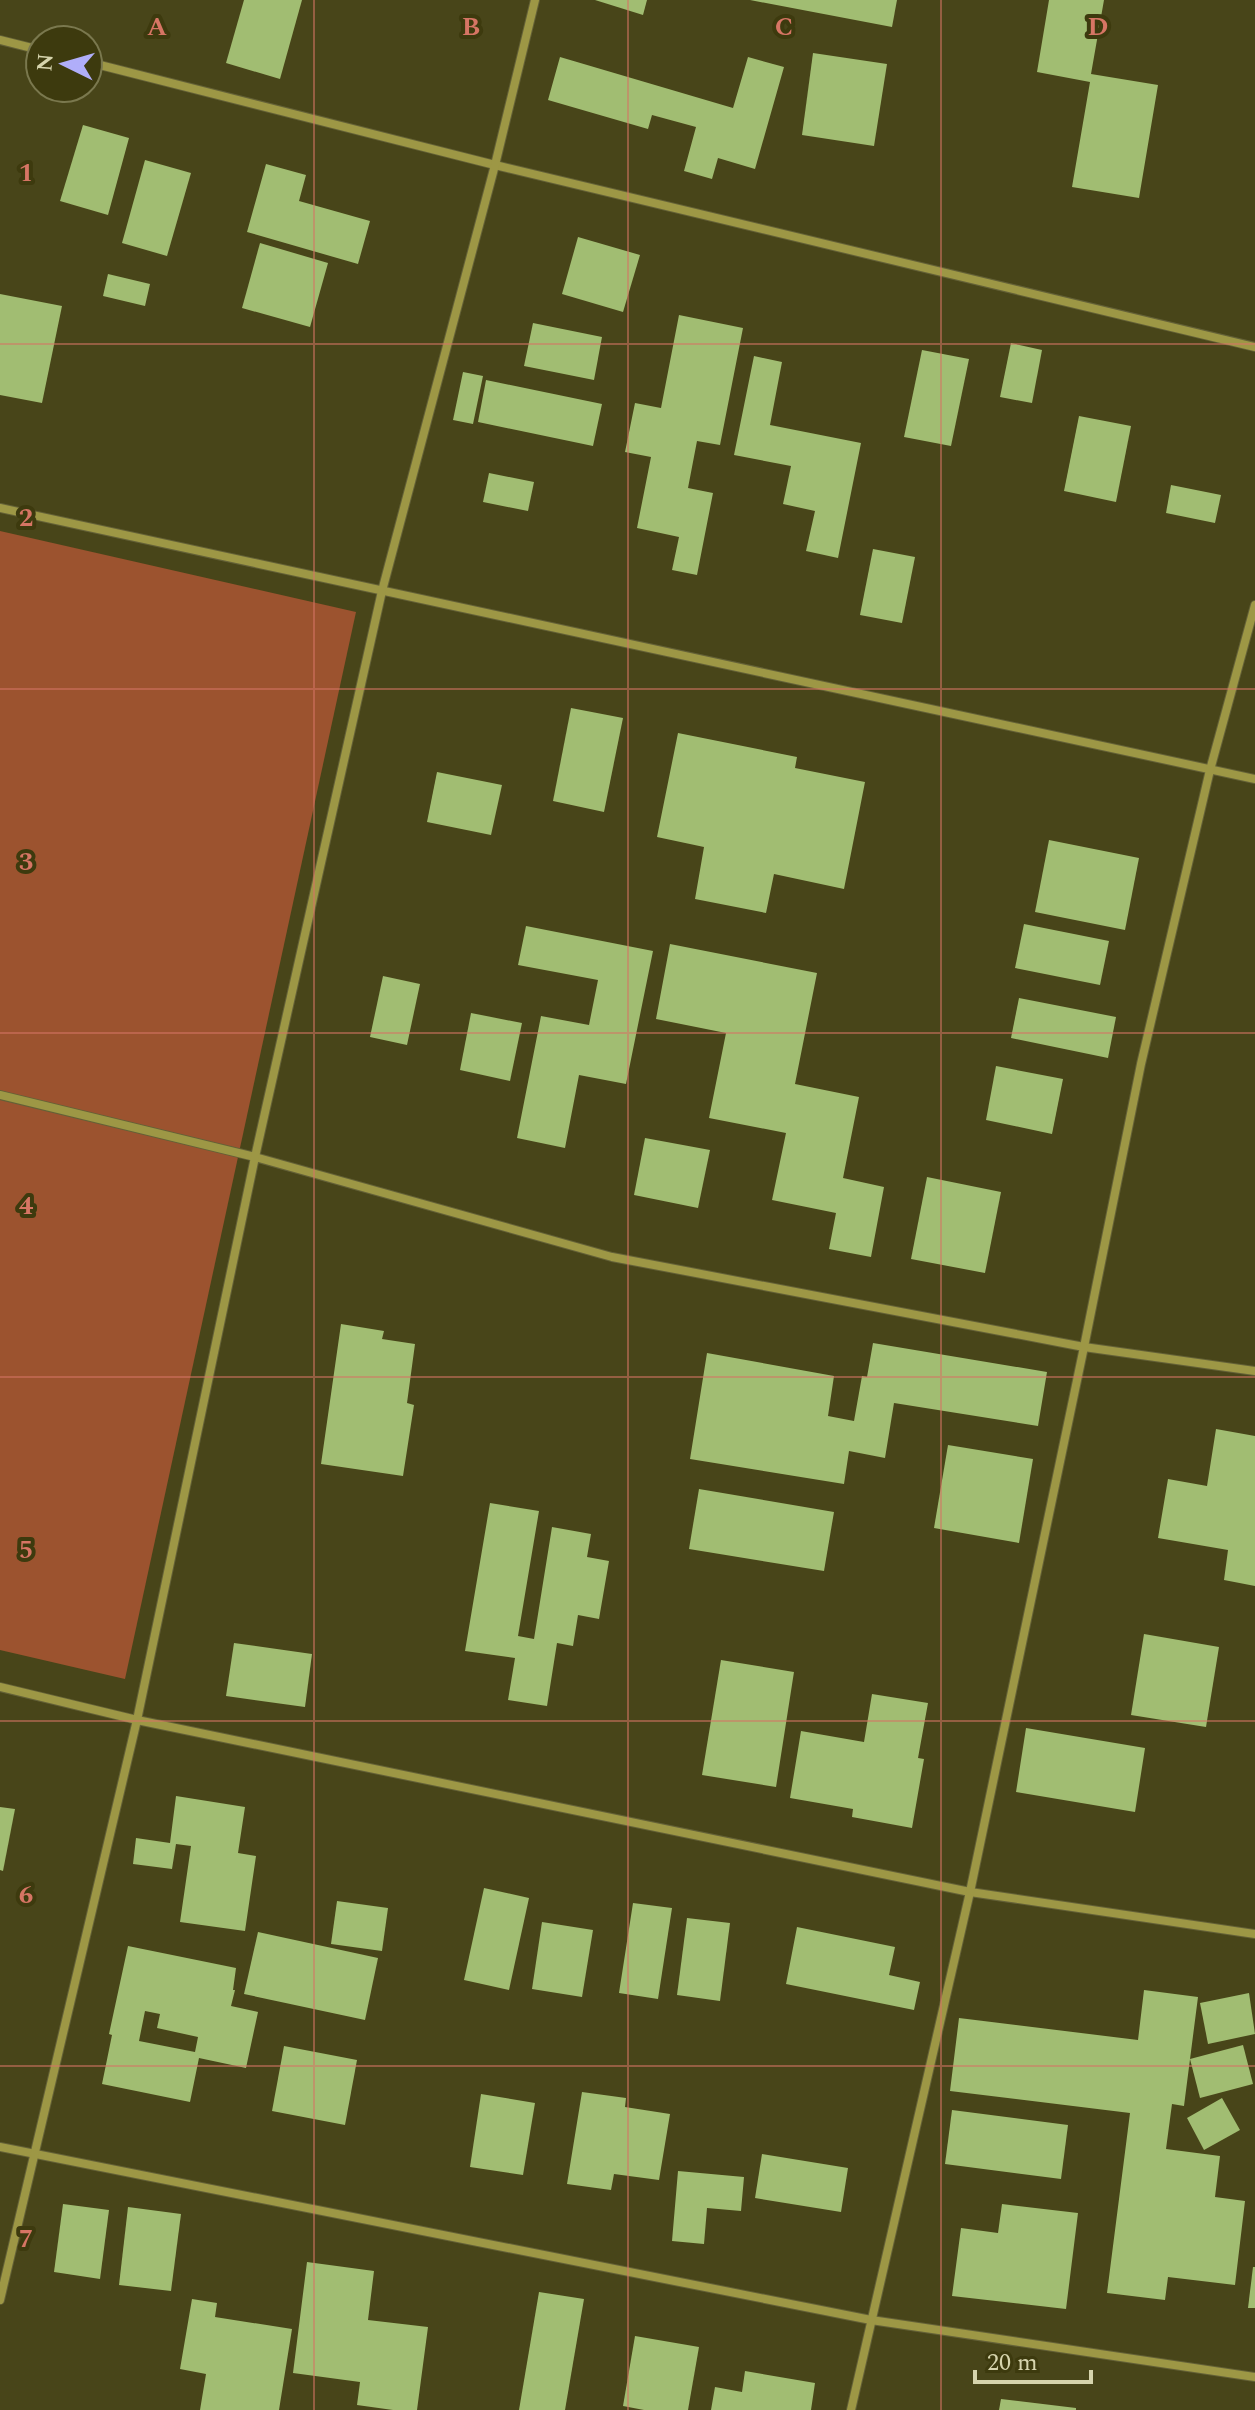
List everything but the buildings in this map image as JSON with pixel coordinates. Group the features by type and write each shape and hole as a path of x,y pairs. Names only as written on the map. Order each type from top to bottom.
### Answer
{"street":[{"path":"0,2300 137,1720 255,1157 382,591 495,165 535,0"},
{"path":"0,40 24,46"},
{"path":"104,66 495,165 1255,347"},
{"path":"0,508 1255,779"},
{"path":"851,2410 970,1892 1141,1064 1210,770 1255,605"},
{"path":"0,1095 255,1157 612,1257 1084,1347 1255,1371"},
{"path":"0,1687 137,1720 970,1892 1255,1934"},
{"path":"0,2147 871,2320 1255,2377"}],"shaded area":[{"path":"0,531 356,612 125,1679 0,1650"}]}
